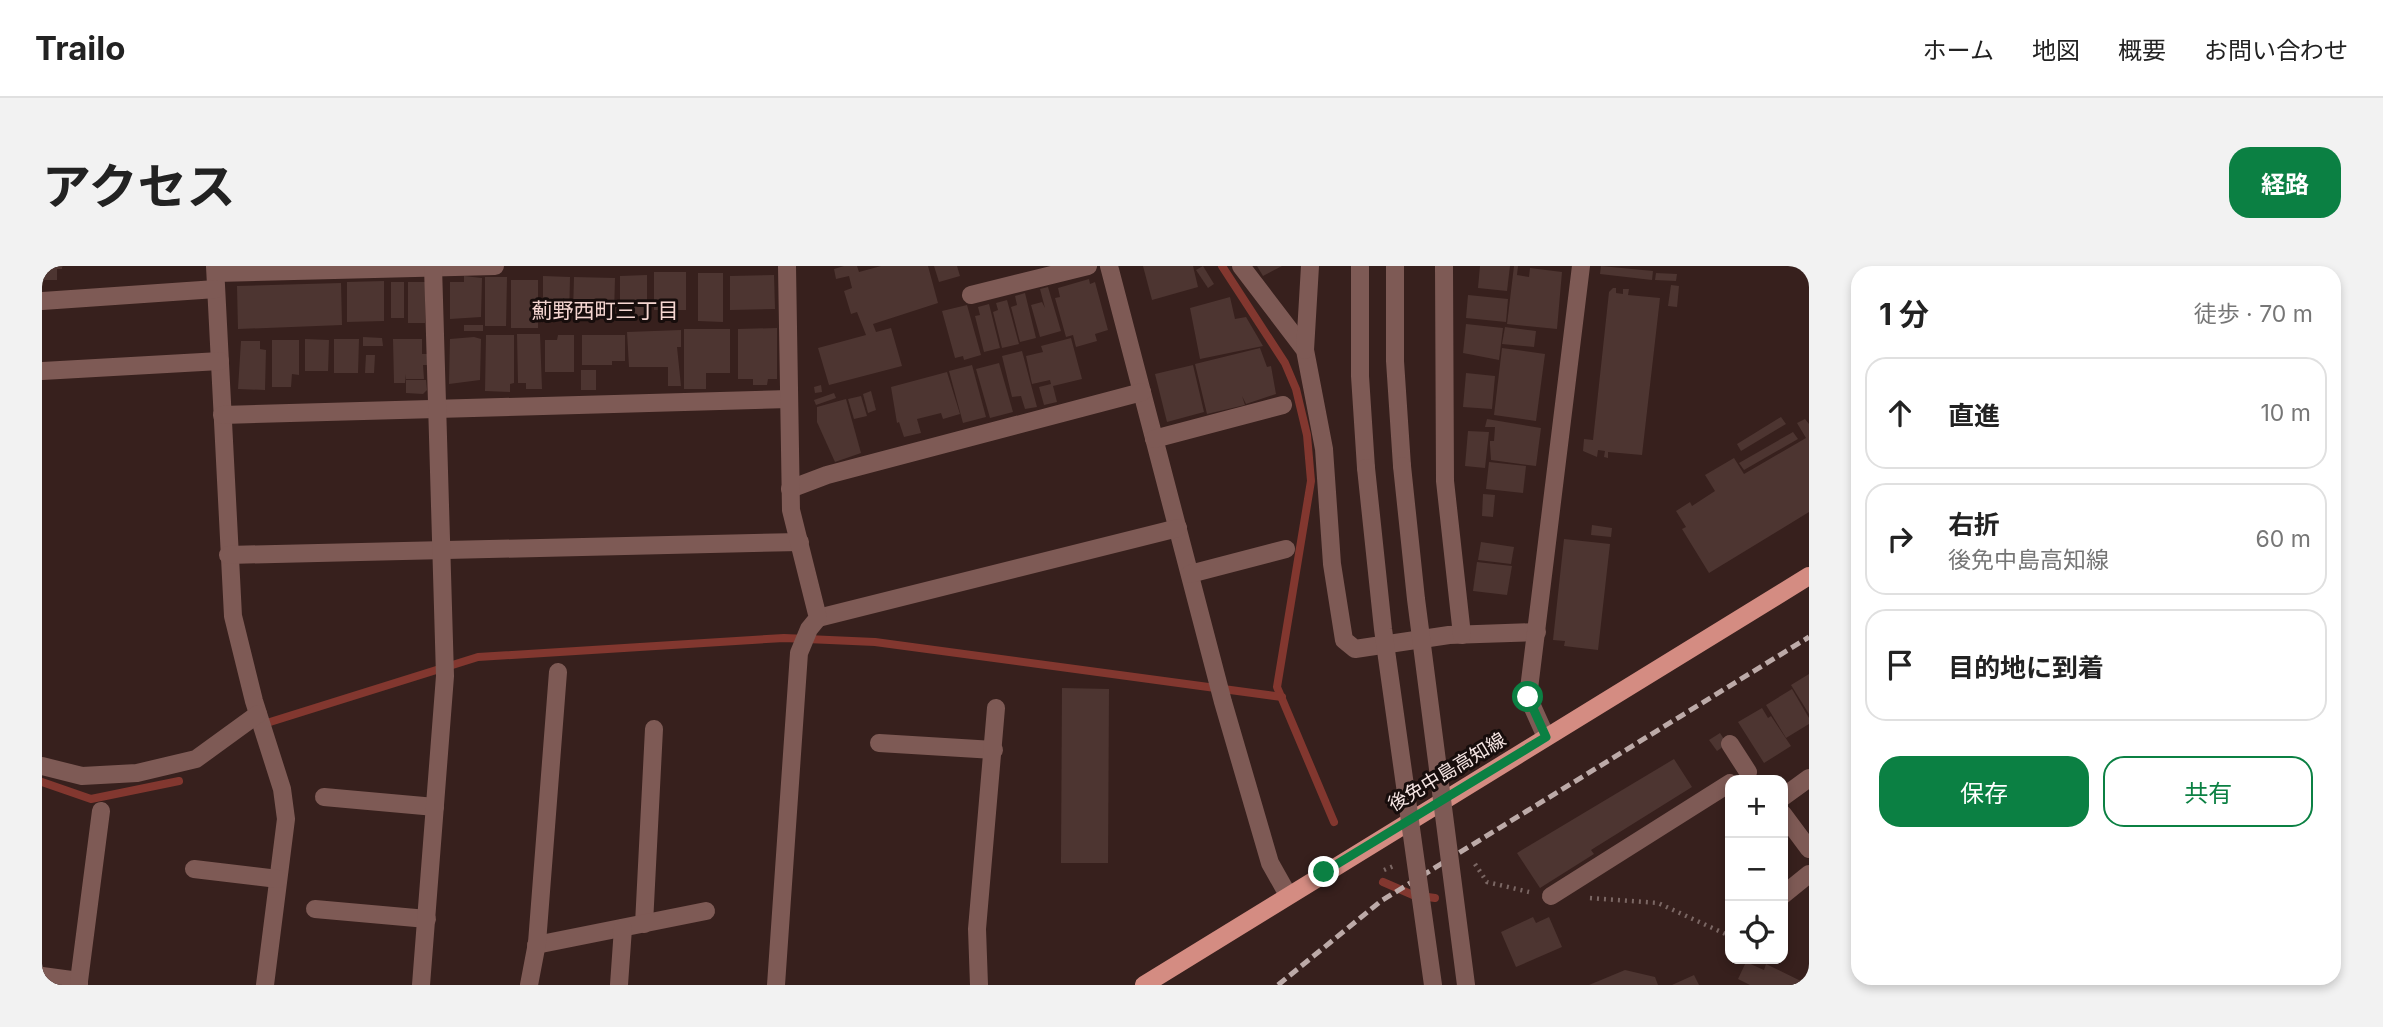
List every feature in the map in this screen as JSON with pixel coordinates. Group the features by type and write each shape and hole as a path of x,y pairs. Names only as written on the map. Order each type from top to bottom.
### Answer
{"main road":[{"name":"後免中島高知線","path":"1144,985 1809,576"}],"street":[{"path":"42,301 216,276 495,266"},
{"path":"776,985 799,653 813,623 800,541 791,510 787,266"},
{"path":"971,295 1088,266"},
{"path":"1109,266 1223,702 1270,863 1288,895"},
{"path":"1241,266 1305,350"},
{"path":"1310,266 1305,350 1324,449 1332,564 1344,640 1355,649 1462,635 1537,632"},
{"path":"1360,266 1360,376 1382,629 1433,985"},
{"path":"1395,266 1395,361 1402,466 1416,599 1466,985"},
{"path":"1444,266 1445,481 1462,635"},
{"path":"1546,737 1528,697 1581,266"},
{"path":"421,985 445,676 433,267"},
{"path":"216,276 233,616 258,714 282,789 286,819 265,985"},
{"path":"42,371 219,361"},
{"path":"790,489 827,475 1142,392"},
{"path":"222,415 789,399"},
{"path":"1154,439 1283,405"},
{"path":"813,623 1178,528"},
{"path":"228,555 800,541"},
{"path":"1190,574 1286,549"},
{"path":"529,985 536,945 558,672"},
{"path":"979,985 977,929 996,708"},
{"path":"42,766 82,776 137,773 196,759 258,714"},
{"path":"643,924 654,729"},
{"path":"879,743 994,750"},
{"path":"1730,744 1741,775"},
{"path":"1788,793 1809,778"},
{"path":"1551,896 1725,789"},
{"path":"324,797 435,807"},
{"path":"42,976 79,983 101,811"},
{"path":"1788,821 1809,849"},
{"path":"194,869 278,879"},
{"path":"1788,891 1809,874"},
{"path":"316,909 426,919"},
{"path":"536,945 706,911"},
{"path":"619,985 624,928"}],"path":[{"path":"1478,871 1487,882 1501,887 1551,896 1658,903 1725,934"}],"building":[{"path":"42,266 62,266 62,269 57,269 57,280 42,280"},
{"path":"857,266 859,272 881,266 928,266 938,303 873,324 876,332 891,328 902,366 829,385 818,348 866,335 857,312 851,314 844,291 852,288 849,276 836,279 834,269"},
{"path":"934,266 957,266 960,276 939,282"},
{"path":"1143,266 1193,266 1198,287 1152,300"},
{"path":"1203,266 1214,284 1208,288 1196,270"},
{"path":"1257,266 1282,266 1263,276"},
{"path":"1480,266 1510,266 1507,291 1478,288"},
{"path":"1514,266 1518,266 1517,275 1529,277 1530,268 1562,272 1557,329 1507,324"},
{"path":"1601,266 1653,271 1652,280 1600,274"},
{"path":"654,272 686,272 686,310 654,310"},
{"path":"698,273 723,273 723,322 698,321"},
{"path":"1656,273 1677,274 1676,281 1655,280"},
{"path":"647,275 647,316 620,316 620,276"},
{"path":"774,275 775,309 730,310 730,276"},
{"path":"464,276 482,278 481,317 450,319 450,282 464,282"},
{"path":"543,276 570,277 569,320 543,319"},
{"path":"485,277 507,277 506,326 485,326"},
{"path":"574,277 615,278 614,314 573,314"},
{"path":"1089,279 1090,284 1095,282 1108,330 1095,334 1097,341 1076,347 1073,335 1066,337 1055,298 1060,297 1058,288"},
{"path":"511,280 538,280 538,328 511,328"},
{"path":"384,281 384,321 347,322 347,282"},
{"path":"391,282 404,282 404,318 391,318"},
{"path":"408,282 425,282 425,323 408,323"},
{"path":"341,283 342,325 238,329 237,286"},
{"path":"1671,285 1679,286 1677,307 1668,306"},
{"path":"1048,287 1061,331 1040,337 1031,305 1042,302 1045,308 1040,289"},
{"path":"1616,288 1616,293 1623,294 1623,289 1629,289 1628,295 1660,298 1642,455 1608,452 1608,458 1604,457 1605,451 1598,450 1597,457 1583,451 1584,439 1593,440 1609,292"},
{"path":"1025,293 1036,338 1020,342 1011,307 1017,305 1015,296"},
{"path":"1468,295 1508,299 1506,322 1466,318"},
{"path":"1230,297 1235,319 1246,317 1263,346 1200,359 1190,308"},
{"path":"1007,300 1019,344 1002,348 993,312 998,310 996,303"},
{"path":"989,304 1000,348 984,352 975,316 980,315 978,307"},
{"path":"967,305 981,355 964,360 963,356 955,358 942,311"},
{"path":"1466,324 1503,328 1499,360 1463,353"},
{"path":"464,325 483,325 483,331 464,331"},
{"path":"1505,327 1536,331 1534,347 1502,344"},
{"path":"777,328 777,379 768,379 767,385 753,385 753,379 738,379 738,329"},
{"path":"684,329 730,329 730,373 706,373 706,389 684,389"},
{"path":"681,330 681,347 677,347 681,386 668,386 668,367 629,367 627,332"},
{"path":"517,334 540,334 542,389 526,389 526,383 518,383"},
{"path":"486,335 514,335 514,383 510,384 510,392 485,391"},
{"path":"558,335 574,335 574,372 545,372 545,340 557,340"},
{"path":"582,335 625,335 625,361 612,361 612,365 582,365"},
{"path":"363,337 382,338 383,346 363,346"},
{"path":"1071,338 1082,379 1053,386 1057,402 1044,405 1039,387 1051,384 1050,380 1032,384 1026,356 1043,352 1041,346"},
{"path":"305,339 329,340 328,371 305,371"},
{"path":"334,339 359,339 358,373 334,373"},
{"path":"393,339 422,339 422,354 428,354 428,365 423,365 424,379 406,379 406,374 405,383 394,383"},
{"path":"450,339 481,339 480,380 449,384"},
{"path":"272,340 299,340 299,375 292,374 291,387 272,387"},
{"path":"241,341 260,341 260,349 266,350 265,390 238,389"},
{"path":"1260,348 1267,367 1271,366 1276,394 1246,404 1242,396 1245,405 1207,414 1195,364"},
{"path":"1502,348 1545,354 1536,421 1494,415"},
{"path":"1022,351 1037,407 1025,409 1021,396 1012,397 1002,356"},
{"path":"366,355 375,355 374,373 365,373"},
{"path":"999,363 1013,412 990,418 976,369"},
{"path":"972,365 986,417 963,423 949,371"},
{"path":"1193,365 1204,412 1167,422 1155,374"},
{"path":"581,370 596,370 596,390 581,390"},
{"path":"947,372 960,414 943,419 941,413 917,419 921,433 904,437 899,422 897,423 891,387"},
{"path":"1466,373 1495,376 1492,409 1463,407"},
{"path":"406,380 426,380 427,390 423,394 406,393"},
{"path":"821,385 822,392 815,393 814,387"},
{"path":"871,391 876,410 868,413 863,394"},
{"path":"834,393 836,398 816,405 814,400"},
{"path":"861,396 867,416 854,419 848,399"},
{"path":"846,399 861,453 835,462 817,422 817,407"},
{"path":"1781,417 1786,424 1741,451 1737,444"},
{"path":"1487,419 1541,428 1536,466 1491,460 1490,441 1494,441 1495,427 1485,427"},
{"path":"1805,419 1809,424 1809,512 1709,573 1682,529 1686,527 1676,511 1690,502 1692,506 1715,491 1705,475 1734,458 1744,474 1806,438 1797,423"},
{"path":"1468,431 1489,432 1485,468 1465,466"},
{"path":"1793,432 1798,439 1744,470 1739,463"},
{"path":"1489,462 1526,466 1523,493 1486,489"},
{"path":"1483,494 1495,495 1493,517 1482,516"},
{"path":"1592,525 1612,528 1611,537 1591,535"},
{"path":"1564,539 1610,544 1598,650 1564,646 1565,641 1553,640"},
{"path":"1481,542 1514,547 1511,564 1478,560"},
{"path":"1477,562 1512,566 1507,595 1473,591"},
{"path":"1809,674 1809,714 1791,685"},
{"path":"1062,688 1109,689 1108,863 1061,863"},
{"path":"1792,689 1809,718 1809,724 1786,738 1766,705"},
{"path":"1762,708 1768,718 1771,716 1791,746 1764,763 1738,722"},
{"path":"1720,733 1727,744 1717,751 1709,740"},
{"path":"1674,759 1692,787 1591,850 1594,854 1540,888 1517,853"},
{"path":"1533,917 1536,923 1549,917 1562,947 1516,967 1501,932"},
{"path":"1745,964 1764,970 1766,964 1809,985 1750,985 1738,979"},
{"path":"1625,970 1655,977 1658,985 1589,985"},
{"path":"1694,975 1699,985 1672,985"}],"waterway":[{"path":"1222,266 1285,363 1296,389 1307,435 1311,481 1277,687 1334,822"},
{"path":"270,722 478,657 784,638 875,642 1282,697"},
{"path":"42,782 91,799 179,781"},
{"path":"1383,882 1413,895 1435,898"}],"railway":[{"path":"1278,985 1381,901 1809,637"}],"district":[{"name":"薊野西町三丁目","path":"605,310"}],"route":[{"path":"1324,872 1546,737 1528,697"}]}
